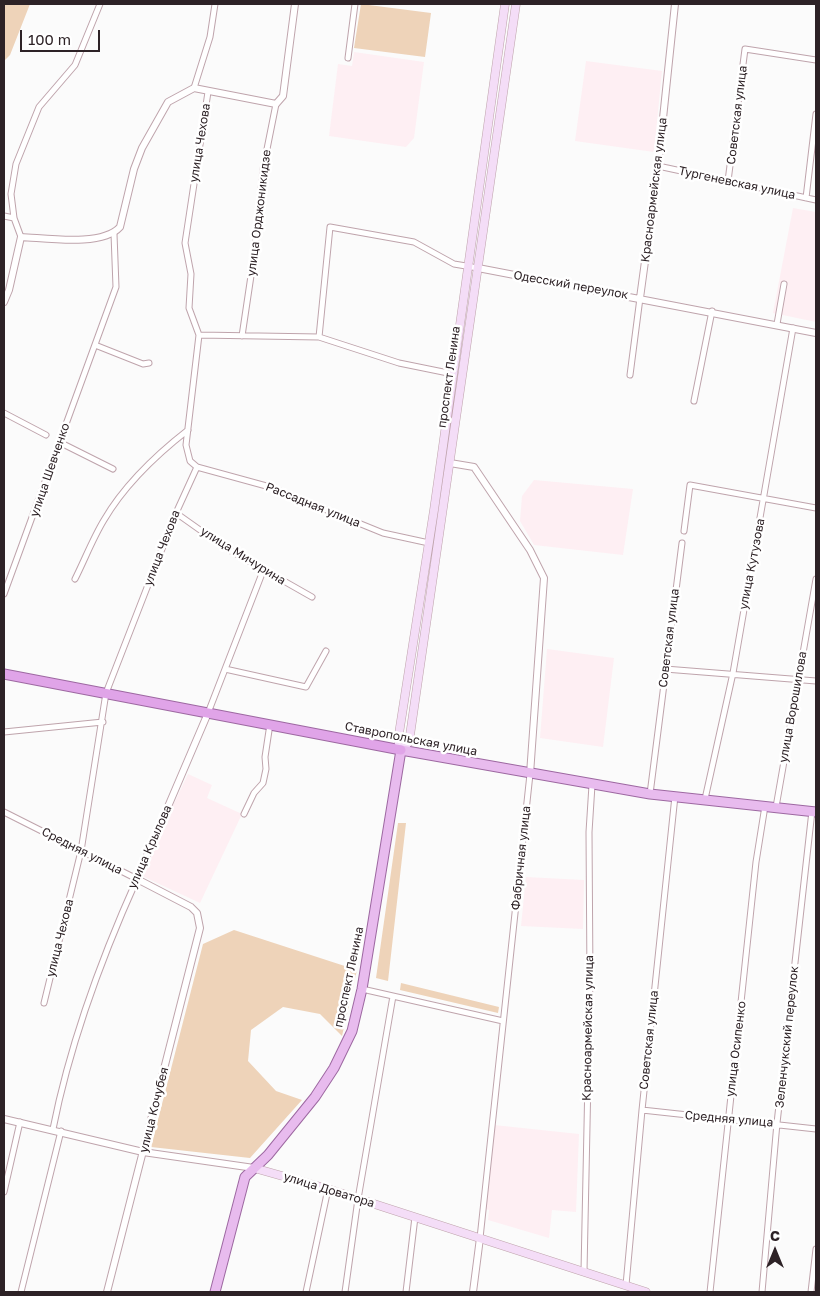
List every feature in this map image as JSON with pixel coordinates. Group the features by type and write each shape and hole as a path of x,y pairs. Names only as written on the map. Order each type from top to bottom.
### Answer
{"highway":[{"name":"Ставропольская улица","path":"4,674 401,750"}],"main road":[{"name":"проспект Ленина","path":"215,1292 245,1177 284,1137 315,1097 334,1068 352,1031 362,989 401,750 398,740 429,543 505,4"},
{"name":"проспект Ленина","path":"401,750 409,742 516,4"},
{"name":"Ставропольская улица","path":"401,750 650,794 814,811"},
{"name":"улица Доватора","path":"254,1168 328,1189 646,1292"}],"street":[{"path":"4,302 9,290 20,237 14,218 11,194 16,164 32,118 75,65 100,4"},
{"name":"улица Чехова","path":"194,88 210,37 215,4"},
{"name":"улица Орджоникидзе","path":"242,336 254,255 263,169 276,104 283,96 295,4"},
{"path":"348,58 355,4"},
{"name":"Красноармейская улица","path":"630,375 658,166 675,4"},
{"name":"Советская улица","path":"728,181 745,49 816,60"},
{"path":"20,237 69,240 114,234 120,227 134,169 153,125 168,102 194,88 276,104"},
{"name":"улица Чехова","path":"200,335 188,308 190,274 185,243 208,92"},
{"path":"806,198 816,114"},
{"name":"Тургеневская улица","path":"658,166 816,200"},
{"path":"4,216 14,218"},
{"name":"Одесский переулок","path":"319,337 330,227 414,242 454,264 712,311 816,333"},
{"name":"улица Шевченко","path":"4,594 116,287 114,234"},
{"path":"777,324 784,284"},
{"path":"694,401 712,311"},
{"name":"улица Кутузова","path":"705,799 733,673 793,328"},
{"path":"197,467 190,460 188,453 188,430 200,335 319,337 399,363 453,374"},
{"path":"95,345 143,364 149,363"},
{"path":"4,413 46,435"},
{"path":"75,579 104,519 115,504 158,453 188,430"},
{"path":"59,442 113,469"},
{"name":"Фабричная улица","path":"450,463 474,467 530,550 544,578 530,774 473,1292"},
{"name":"улица Чехова","path":"44,1003 81,851 103,722 106,692 176,513 197,467"},
{"name":"Рассадная улица","path":"197,467 270,487 383,533 429,543"},
{"path":"684,531 690,485 765,497 816,508"},
{"name":"улица Мичурина","path":"176,513 224,547 312,597"},
{"name":"Советская улица","path":"650,794 682,542"},
{"name":"улица Крылова","path":"53,1129 85,1011 108,943 208,713 264,571"},
{"name":"улица Ворошилова","path":"776,807 816,579"},
{"path":"225,669 306,687 326,651"},
{"path":"665,669 816,680"},
{"path":"4,732 103,722"},
{"path":"244,814 254,793 263,783 270,724"},
{"name":"Красноармейская улица","path":"584,1271 590,982 589,832 592,785"},
{"name":"Советская улица","path":"626,1285 642,1110 675,796"},
{"name":"улица Осипенко","path":"710,1292 756,862 765,805"},
{"name":"Зеленчукский переулок","path":"762,1292 777,1124 814,811"},
{"name":"Средняя улица","path":"4,812 191,907 197,913 200,928"},
{"name":"улица Кочубея","path":"107,1292 200,928"},
{"path":"362,989 503,1021"},
{"path":"345,1292 358,1199 393,996"},
{"name":"Средняя улица","path":"642,1110 816,1129"},
{"name":"улица Доватора","path":"4,1119 53,1129 143,1152 254,1168"},
{"path":"4,1192 20,1122"},
{"path":"21,1292 61,1131"},
{"path":"306,1292 328,1189"},
{"path":"406,1292 414,1217"},
{"path":"811,1292 816,1249"}],"shaded area":[{"path":"4,4 30,4 10,55 4,61"},
{"path":"361,4 431,13 425,57 354,48"},
{"path":"354,52 424,62 414,138 406,147 329,136 338,64 352,66"},
{"path":"586,61 662,71 654,152 575,141"},
{"path":"793,208 816,212 816,322 773,313"},
{"path":"534,480 633,489 623,555 534,545 520,521 522,496"},
{"path":"547,649 614,658 603,747 540,738"},
{"path":"188,774 212,785 207,798 242,814 200,903 140,875"},
{"path":"398,823 406,823 388,981 376,978"},
{"path":"526,877 584,880 583,929 521,926"},
{"path":"234,930 357,970 342,1036 320,1014 283,1007 251,1030 248,1061 276,1091 302,1100 250,1158 151,1147 203,944"},
{"path":"401,983 499,1007 498,1013 400,990"},
{"path":"494,1125 579,1134 576,1212 552,1210 549,1238 488,1220 489,1210 485,1209"}]}
